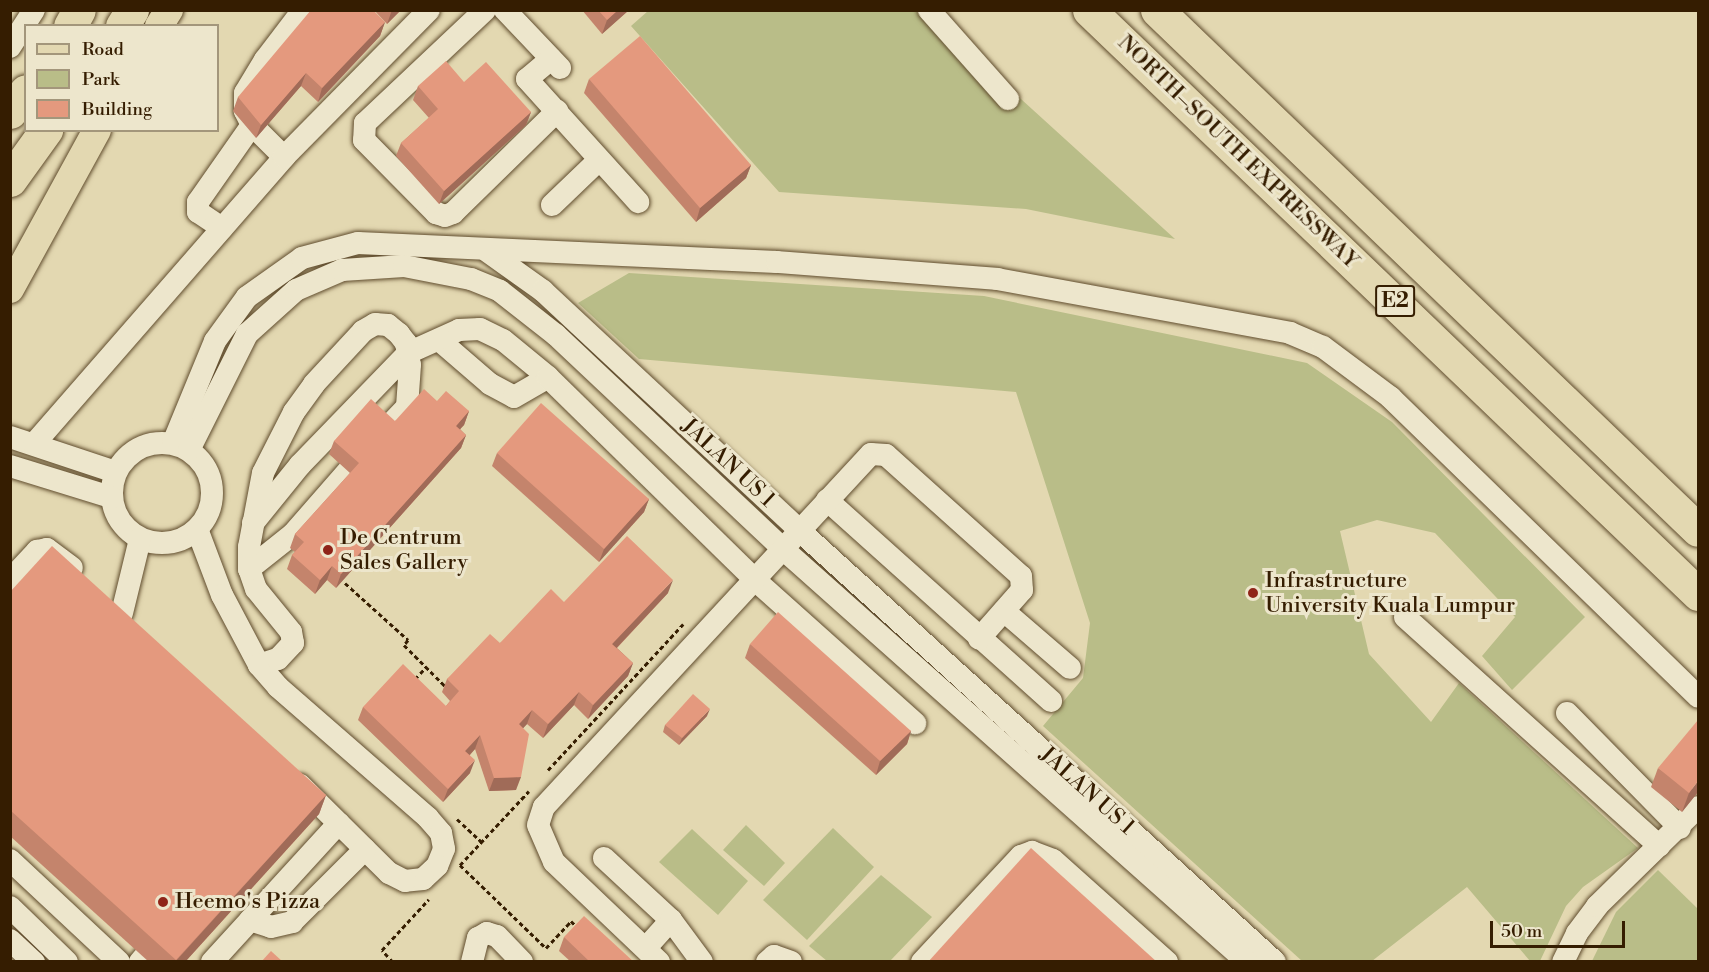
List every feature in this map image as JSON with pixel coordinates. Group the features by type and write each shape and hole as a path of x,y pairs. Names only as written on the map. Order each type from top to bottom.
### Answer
{"highway":[{"path":"71,24 79,10"},
{"path":"123,24 132,10"},
{"name":"NORTH–SOUTH EXPRESSWAY","path":"1089,10 1698,594"},
{"name":"NORTH–SOUTH EXPRESSWAY","path":"1156,10 1698,530"},
{"path":"10,112 24,94"},
{"path":"10,180 45,132"}],"main road":[{"path":"160,24 170,10"},
{"path":"10,290 96,132"}],"street":[{"path":"25,24 34,10"},
{"path":"284,157 252,125 245,111 245,93 265,60 303,10"},
{"path":"34,444 389,34 429,10"},
{"path":"485,10 365,123 364,140 412,182 436,213 453,213 557,111"},
{"path":"505,10 556,64 519,86 557,111 638,202"},
{"path":"929,10 1008,99"},
{"path":"10,47 24,25"},
{"path":"222,228 198,212 198,202 252,125"},
{"path":"552,205 599,160"},
{"path":"181,447 215,341 247,297 302,258 358,243 777,262 997,279 1290,333 1323,347 1390,397 1698,697"},
{"name":"JALAN US 1","path":"486,250 543,291 800,531 1275,962"},
{"name":"JALAN US 1","path":"181,447 247,334 296,290 342,270 404,266 438,271 500,291 528,310 783,549 1246,962"},
{"path":"259,665 278,660 293,643 291,632 256,589 249,569 253,523 263,473 278,443 314,384 363,331 375,324 387,325 399,334 408,353 407,407 385,430"},
{"path":"253,523 300,465 408,353 459,330 480,329 503,340 548,376 755,580 915,723"},
{"path":"439,340 490,384 514,397 548,376"},
{"path":"10,437 116,472"},
{"path":"278,443 300,465"},
{"path":"140,447 181,447 201,460 212,487 206,517 197,529 170,542 140,539 120,522 111,497 116,472 140,447"},
{"path":"671,920 652,955 554,862 538,825 544,807 871,454 886,455 1021,576 1023,590 979,639"},
{"path":"10,466 111,497"},
{"path":"249,569 294,534 348,471"},
{"path":"827,500 1050,701"},
{"path":"197,529 222,595 259,665 278,687 429,818 441,833 444,849 437,866 423,879 405,881 389,873 286,775"},
{"path":"105,598 140,539"},
{"path":"10,580 38,551 46,549 139,628"},
{"path":"1004,611 1070,668"},
{"path":"1405,617 1659,846"},
{"path":"1567,713 1680,828"},
{"path":"1563,962 1577,933 1597,906 1680,828 1698,807"},
{"path":"212,962 339,823"},
{"path":"250,920 271,927 292,922 365,849"},
{"path":"922,962 1021,856 1032,852 1053,860 1167,962"},
{"path":"604,858 671,920 702,962"},
{"path":"10,860 119,962"},
{"path":"42,890 13,916 67,962"},
{"path":"472,962 478,938 488,933 497,936 522,962"},
{"path":"10,940 34,962"},
{"path":"767,962 774,956 791,962"}],"path":[{"path":"345,583 408,640 404,645 447,687"},
{"path":"409,685 426,667"},
{"path":"460,865 546,948 571,921 580,929"}],"green space":[{"path":"648,11 924,11 1175,239 1026,209 779,192 631,26"},
{"path":"629,273 984,296 1307,363 1392,422 1585,617 1512,690 1482,656 1515,617 1435,533 1377,520 1340,531 1369,654 1431,722 1459,683 1638,848 1583,887 1566,906 1540,961 1530,961 1467,887 1372,961 1302,961 1043,726 1083,678 1090,623 1016,392 639,359 578,303"},
{"path":"746,825 785,863 764,886 723,850"},
{"path":"833,828 874,867 807,940 763,900"},
{"path":"692,829 748,881 718,915 659,862"},
{"path":"1658,870 1698,909 1698,961 1592,961 1616,912"},
{"path":"881,875 932,917 890,961 827,961 809,946"}],"building":[{"path":"311,10 373,10 385,22 322,88 306,73 261,125 238,97"},
{"path":"598,10 618,10 607,20"},
{"path":"640,36 751,165 700,208 589,79"},
{"path":"446,61 464,82 486,62 531,112 444,191 401,143 438,109 418,86"},
{"path":"424,389 437,401 446,391 469,411 456,426 466,435 341,574 332,566 320,580 292,555 304,542 295,534 359,463 334,441 371,399 395,421"},
{"path":"541,403 649,499 604,549 497,453"},
{"path":"627,536 673,580 612,644 633,663 593,705 579,692 548,724 532,710 519,724 529,734 521,777 494,778 480,735 465,751 475,760 448,789 363,707 403,664 446,706 459,691 447,679 490,634 500,643 551,589 564,602"},
{"path":"52,546 326,795 176,960 10,810 10,592"},
{"path":"778,612 911,731 880,761 750,644"},
{"path":"693,694 710,709 682,738 665,725"},
{"path":"1698,720 1698,781 1689,793 1658,768"},
{"path":"1031,848 1157,962 928,962"},
{"path":"584,916 634,962 590,962 564,937"},
{"path":"271,951 283,962 261,962"}],"place":[{"name":"De Centrum Sales Gallery","path":"328,550"},
{"name":"Infrastructure University Kuala Lumpur","path":"1253,593"},
{"name":"Heemo's Pizza","path":"163,902"}]}
